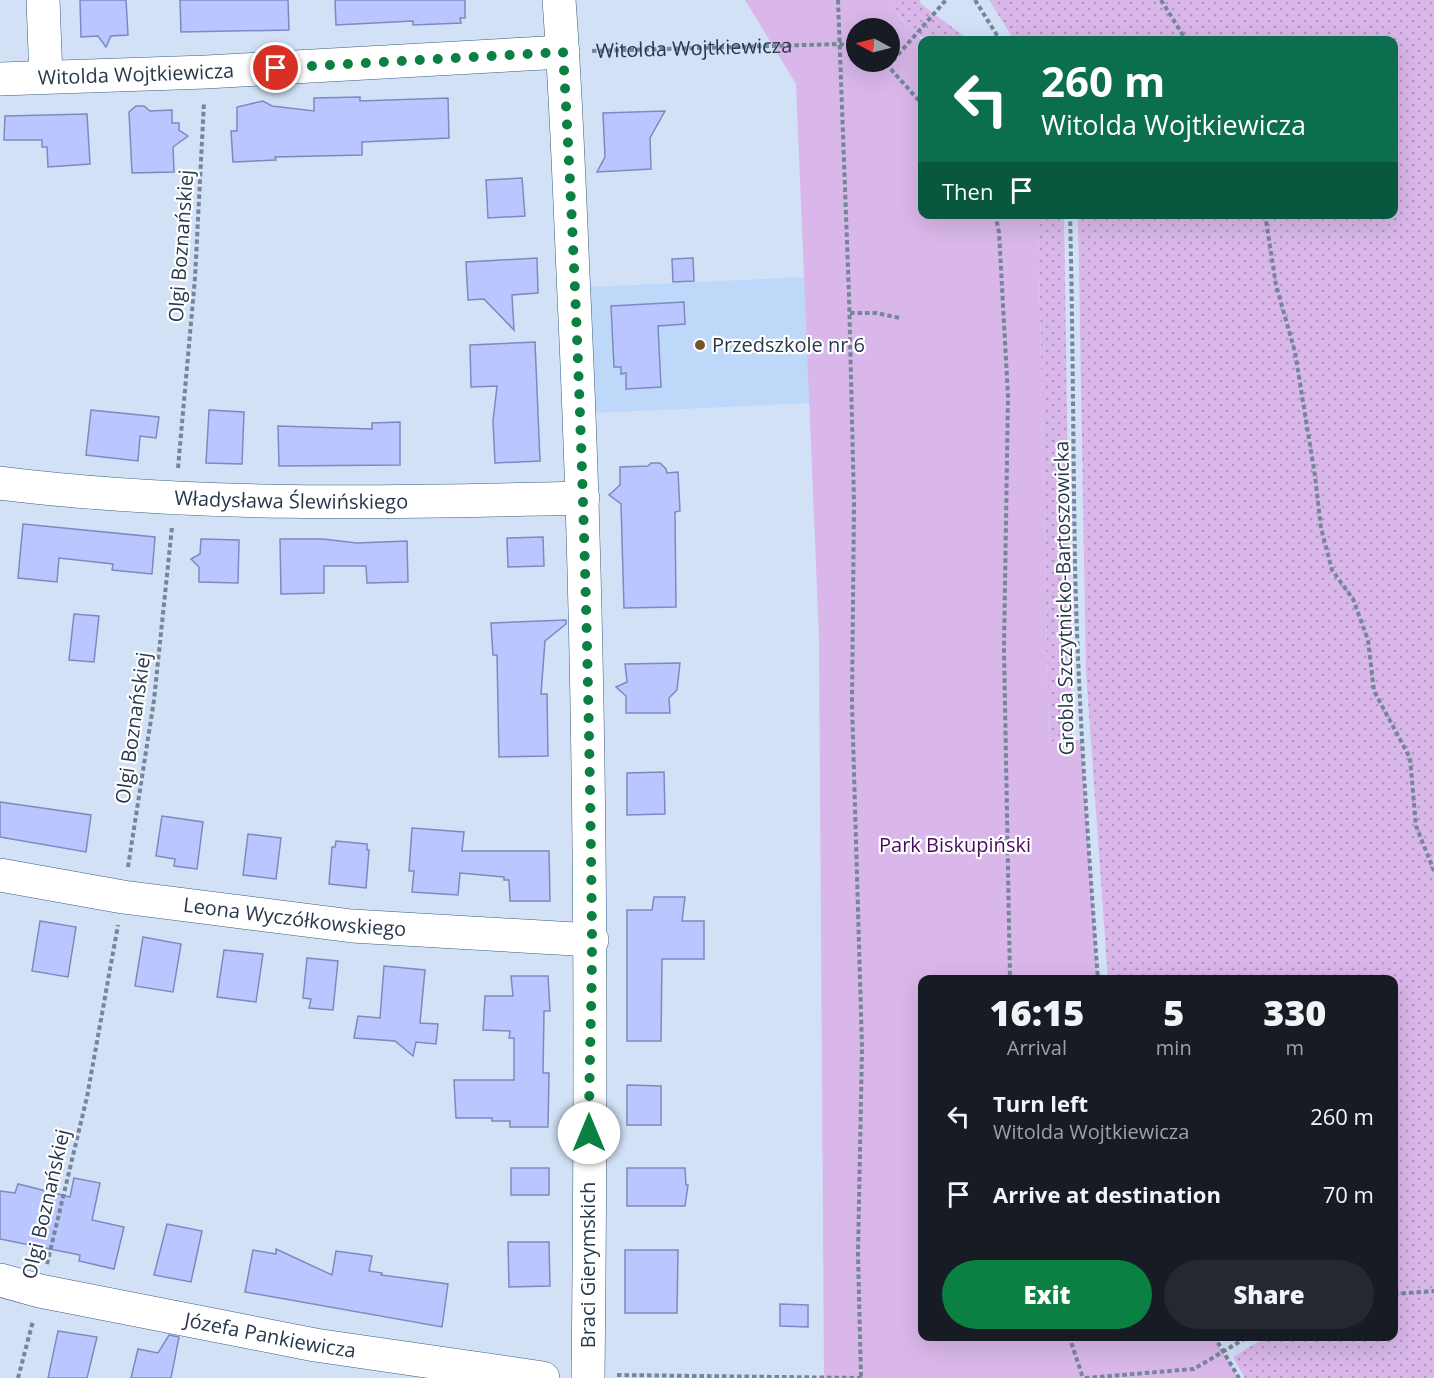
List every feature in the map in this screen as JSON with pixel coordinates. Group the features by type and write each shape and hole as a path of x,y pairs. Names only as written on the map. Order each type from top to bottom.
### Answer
{"street":[{"path":"43,0 46,77"},
{"name":"Braci Gierymskich","path":"559,0 583,498 592,940 589,1049 588,1376"},
{"name":"Witolda Wojtkiewicza","path":"0,79 206,72 563,52"},
{"name":"Władysława Ślewińskiego","path":"0,483 175,498 348,503 583,498"},
{"name":"Leona Wyczółkowskiego","path":"0,875 123,897 352,926 592,940"},
{"name":"Józefa Pankiewicza","path":"0,1280 40,1291 315,1345 543,1378"}],"path":[{"path":"588,1376 862,1378 858,1254 862,1048 852,703 854,503 850,313 838,0"},
{"path":"900,52 945,0"},
{"path":"975,0 998,36"},
{"path":"1161,0 1184,36"},
{"name":"Witolda Wojtkiewicza","path":"563,52 841,44"},
{"path":"841,44 846,46"},
{"name":"Olgi Boznańskiej","path":"18,1378 87,1097 123,897 154,700 195,278 206,72"},
{"path":"893,72 918,100"},
{"path":"996,219 999,232 1008,396 1004,648 1010,975"},
{"name":"Grobla Szczytnicko-Bartoszowicka","path":"1070,219 1081,716 1098,975"},
{"path":"1266,219 1276,285 1295,352 1321,528 1332,570 1353,599 1368,640 1374,691 1410,758 1416,826 1434,872"},
{"path":"850,313 876,313 900,318"},
{"path":"1398,1294 1434,1291"},
{"path":"1071,1341 1084,1378 1194,1369 1241,1341"},
{"path":"1217,1341 1239,1378"}],"shaded area":[{"name":"Przedszkole nr 6","path":"805,277 810,403 595,413 590,287"}],"green space":[{"name":"Park Biskupiński","path":"745,0 894,0 900,18 918,36 918,219 1038,219 1049,742 1081,740 1098,975 918,975 918,1341 1216,1341 1239,1378 824,1378 819,638 796,84"},
{"path":"894,0 920,0 921,4 964,36 917,35 910,30 896,9"},
{"path":"989,0 1434,0 1434,1378 1245,1378 1233,1357 1259,1341 1398,1341 1398,975 1108,975 1086,672 1078,219 1398,219 1398,36 1012,36"},
{"path":"1038,219 1064,219 1072,740 1049,742"}],"building":[{"path":"80,0 126,0 128,35 111,36 106,47 98,36 81,37"},
{"path":"180,0 288,0 289,30 181,32"},
{"path":"335,0 465,0 465,18 460,18 461,23 413,25 413,21 336,25"},
{"path":"360,97 360,101 448,98 449,138 362,142 362,155 275,157 276,160 233,162 231,131 237,131 237,107 263,101 272,106 314,111 314,98"},
{"path":"136,106 144,106 150,111 172,110 172,123 179,123 179,130 188,136 173,147 174,172 132,173 129,112"},
{"path":"665,111 650,138 651,169 597,172 605,157 603,113"},
{"path":"87,114 90,164 48,167 47,147 42,147 42,140 4,140 5,116"},
{"path":"522,178 525,216 488,218 486,180"},
{"path":"537,258 538,293 512,295 514,330 484,299 468,300 466,262"},
{"path":"693,258 694,281 673,282 672,259"},
{"path":"684,302 685,324 658,326 661,387 626,389 626,373 621,374 621,367 614,367 611,306"},
{"path":"535,342 540,461 495,463 493,421 497,386 471,387 470,345"},
{"path":"91,410 159,417 156,438 140,436 138,461 86,455"},
{"path":"209,410 244,412 242,464 206,463"},
{"path":"400,422 400,465 279,466 278,426 372,429 372,423"},
{"path":"651,463 660,463 667,473 678,472 680,511 675,512 676,607 624,608 621,504 609,495 620,485 620,467 648,466"},
{"path":"23,524 155,537 152,574 112,570 113,564 59,558 57,582 18,578"},
{"path":"543,537 544,566 508,567 507,538"},
{"path":"201,539 239,540 238,583 199,582 199,567 191,559 200,554"},
{"path":"280,539 323,539 357,543 407,541 408,582 367,583 366,566 324,566 324,593 281,594"},
{"path":"74,614 99,616 94,662 69,660"},
{"path":"566,620 566,624 545,641 541,694 547,694 548,756 499,757 497,655 493,655 491,623"},
{"path":"680,663 677,690 669,698 670,713 626,713 626,696 616,687 627,682 625,664"},
{"path":"664,772 665,814 627,815 627,773"},
{"path":"0,802 91,815 86,852 0,837"},
{"path":"162,816 203,822 197,869 174,866 175,859 156,856"},
{"path":"412,828 464,832 462,851 549,851 550,901 510,901 509,880 504,880 504,877 460,873 458,895 412,892 414,871 409,871"},
{"path":"248,834 281,838 276,879 243,875"},
{"path":"336,841 367,844 367,850 369,850 366,888 329,884 332,847 335,847"},
{"path":"654,897 685,897 682,921 704,921 704,959 662,959 661,1041 627,1041 627,910 652,910"},
{"path":"40,921 76,927 68,977 32,971"},
{"path":"143,937 181,944 173,992 135,986"},
{"path":"224,950 263,954 256,1002 217,997"},
{"path":"307,958 338,961 333,1010 309,1008 311,999 303,998"},
{"path":"384,966 425,970 420,1023 438,1024 436,1044 416,1042 413,1056 395,1041 354,1038 358,1016 380,1018"},
{"path":"511,976 548,976 550,1011 544,1011 543,1073 549,1073 548,1127 510,1127 510,1121 492,1121 492,1118 456,1118 454,1080 514,1080 514,1038 509,1038 510,1031 483,1030 485,996 513,996"},
{"path":"627,1085 661,1086 661,1125 627,1125"},
{"path":"511,1168 549,1168 549,1195 511,1195"},
{"path":"627,1168 685,1168 686,1185 688,1185 685,1206 627,1206"},
{"path":"74,1178 100,1183 92,1220 124,1227 114,1269 79,1261 80,1255 0,1239 0,1191 15,1193 18,1184 70,1197"},
{"path":"167,1224 202,1231 191,1282 154,1275"},
{"path":"508,1242 549,1242 550,1286 509,1287"},
{"path":"276,1249 332,1275 336,1251 372,1256 369,1271 382,1273 381,1275 448,1284 442,1327 245,1292 253,1250 276,1254"},
{"path":"625,1250 678,1250 677,1313 625,1313"},
{"path":"780,1304 808,1305 808,1327 780,1326"},
{"path":"58,1331 97,1337 87,1378 48,1378"},
{"path":"169,1335 179,1337 171,1378 131,1378 138,1349 158,1353"}],"place":[{"name":"Przedszkole nr 6","path":"700,345"}],"route":[{"path":"276,68 563,52 582,471 589,694 592,940 589,1133"}]}
